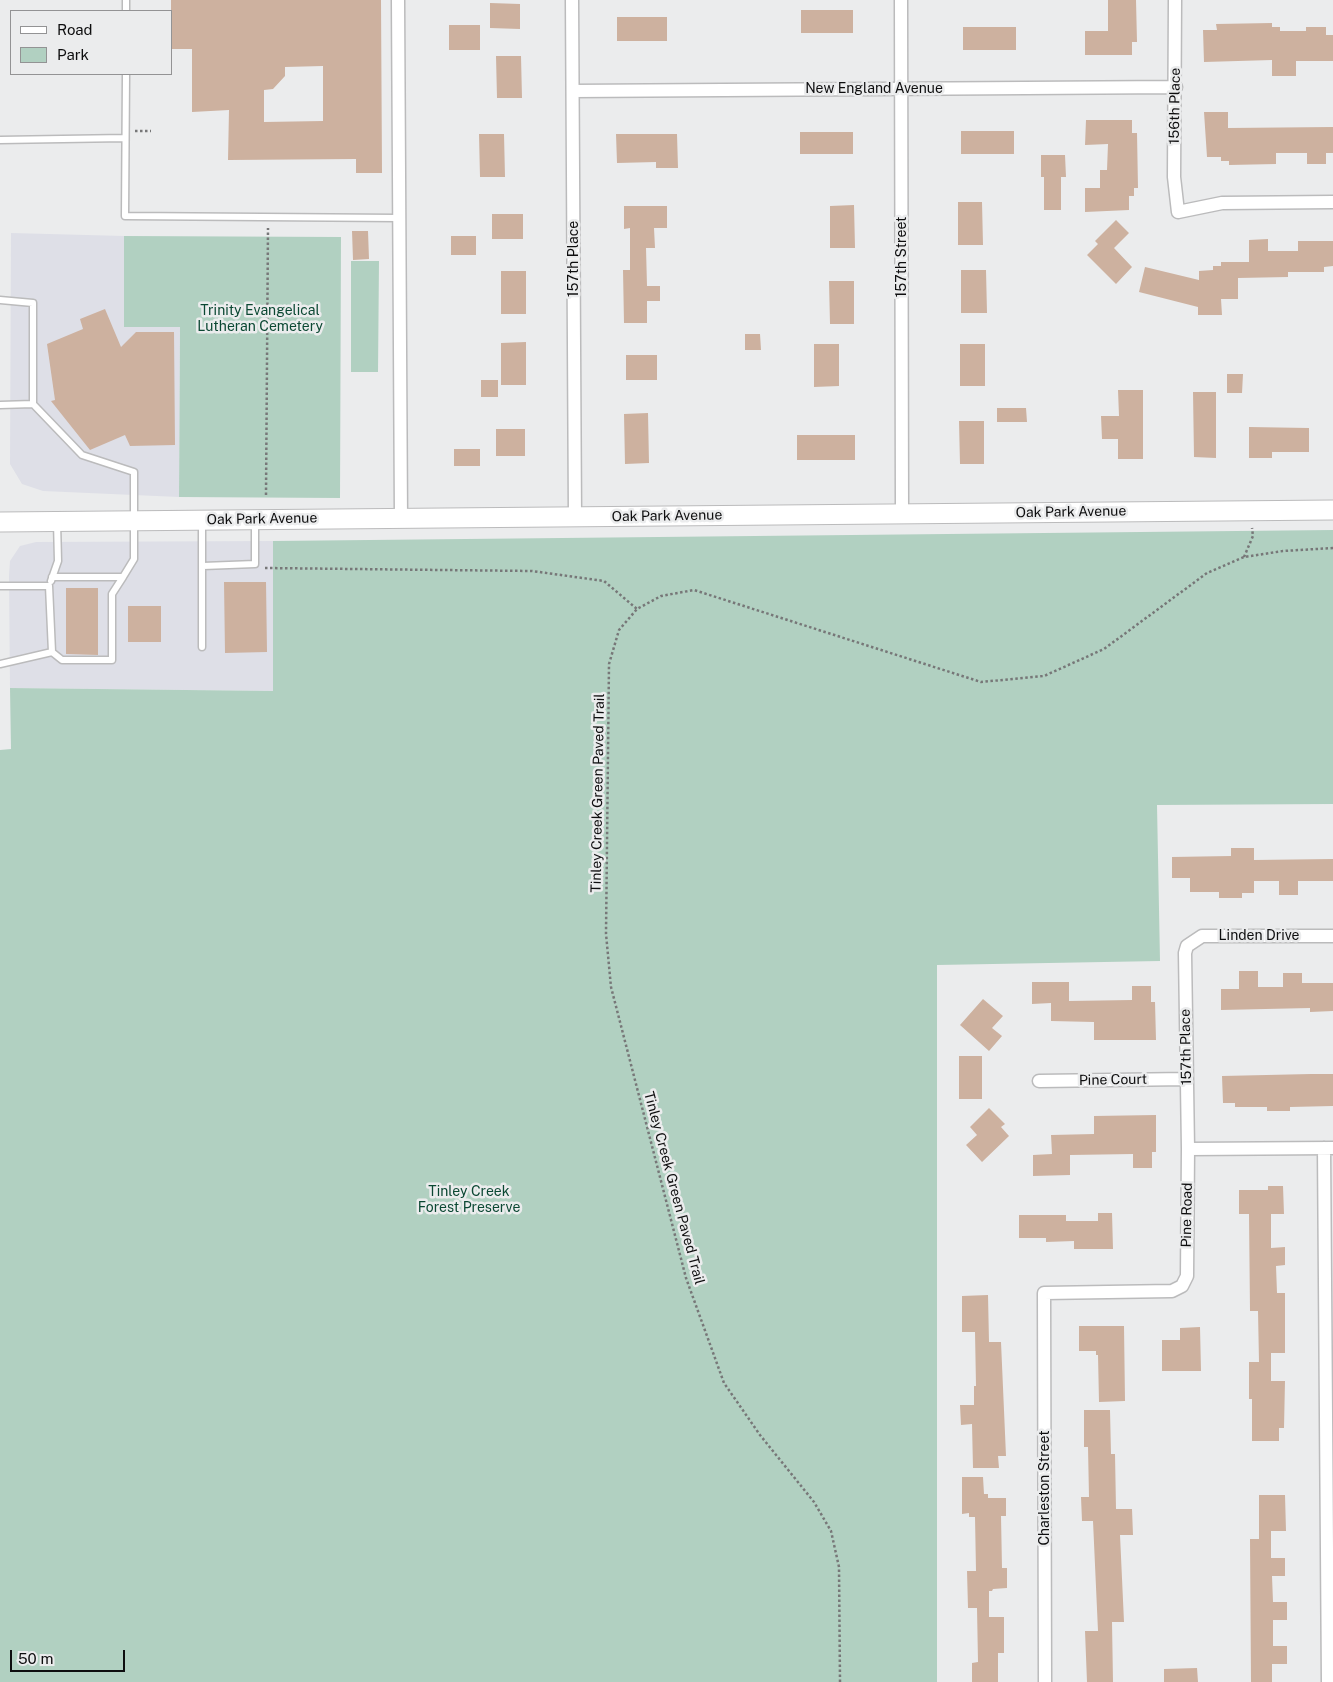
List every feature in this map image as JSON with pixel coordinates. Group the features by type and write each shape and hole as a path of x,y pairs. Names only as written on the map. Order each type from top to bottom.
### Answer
{"street":[{"path":"398,0 401,518"},
{"name":"157th Place","path":"572,0 575,517"},
{"name":"157th Street","path":"902,0 902,513"},
{"name":"156th Place","path":"1175,0 1174,177 1178,212 1222,203 1333,202"},
{"name":"New England Avenue","path":"573,91 1176,87"},
{"name":"Oak Park Avenue","path":"0,522 1333,510"},
{"name":"Linden Drive","path":"1187,946 1202,936 1333,936"},
{"name":"157th Place","path":"1187,946 1185,952 1188,1149"},
{"name":"Pine Court","path":"1039,1081 1187,1078"},
{"path":"1188,1149 1329,1148 1328,1682"},
{"name":"Pine Road","path":"1044,1293 1172,1291 1182,1286 1187,1276 1188,1149"},
{"name":"Charleston Street","path":"1044,1293 1045,1682"}],"lane":[{"path":"126,75 125,216 398,218"},
{"path":"0,140 125,138"},
{"path":"0,300 33,304 33,404 82,455 134,472 134,559 112,594 112,660 62,660 52,652 49,586 58,561 56,521"},
{"path":"0,404 33,404"},
{"path":"203,566 255,564 255,519"},
{"path":"202,520 202,647"},
{"path":"52,577 123,577"},
{"path":"0,586 49,586"},
{"path":"0,664 52,652"}],"path":[{"path":"125,131 151,131"},
{"path":"266,495 268,217"},
{"path":"1244,557 1252,536 1251,510"},
{"name":"Tinley Creek Green Paved Trail","path":"840,1682 839,1567 831,1532 814,1502 760,1435 724,1383 686,1278 611,987 606,934 609,664 619,630 638,609 661,596 694,590 981,682 1044,676 1104,649 1206,573 1244,557 1283,551 1333,548"},
{"path":"255,564 267,569 532,571 604,581 638,609"}],"shaded area":[{"path":"11,233 124,236 124,327 180,327 179,497 43,491 22,484 10,464"},
{"path":"273,541 273,691 10,688 10,561 20,546 36,542"}],"green space":[{"name":"Trinity Evangelical Lutheran Cemetery","path":"124,236 341,237 340,498 179,497 180,327 124,327"},
{"path":"351,261 379,261 378,372 351,372"},
{"name":"Tinley Creek Forest Preserve","path":"1333,530 1333,804 1157,805 1160,961 937,965 937,1682 0,1682 0,750 11,749 10,688 273,691 273,541"}],"building":[{"path":"171,0 381,0 382,173 356,173 356,159 228,160 229,110 192,112 192,49 172,49","holes":["323,66 323,121 264,122 264,90 273,89 285,76 285,67"]},
{"path":"1108,0 1136,0 1137,42 1132,42 1132,55 1085,55 1085,31 1108,31"},
{"path":"490,3 520,4 520,29 490,28"},
{"path":"801,10 853,10 853,33 801,33"},
{"path":"617,17 667,17 667,41 617,41"},
{"path":"1272,23 1272,27 1280,27 1280,31 1306,31 1306,27 1326,27 1326,35 1333,35 1333,61 1296,61 1296,76 1272,76 1272,60 1204,62 1203,30 1217,30 1216,24"},
{"path":"449,25 480,25 480,50 449,50"},
{"path":"963,27 1016,27 1016,50 963,50"},
{"path":"496,56 521,56 522,98 497,98"},
{"path":"1204,112 1228,112 1228,128 1333,127 1333,153 1326,153 1326,164 1307,164 1307,153 1276,153 1276,164 1229,165 1229,161 1221,161 1221,157 1207,157"},
{"path":"1086,120 1132,120 1132,133 1137,133 1138,188 1134,188 1134,196 1129,196 1129,210 1085,212 1085,188 1100,188 1100,170 1107,170 1108,144 1085,145"},
{"path":"961,131 1014,131 1014,154 961,154"},
{"path":"800,132 853,132 853,154 800,154"},
{"path":"479,134 504,134 505,177 480,177"},
{"path":"616,134 677,134 678,168 656,168 656,162 617,163"},
{"path":"1041,155 1065,155 1066,177 1061,177 1061,210 1044,210 1044,177 1041,177"},
{"path":"958,202 982,202 983,245 958,245"},
{"path":"854,205 855,248 830,248 830,206"},
{"path":"624,206 667,206 667,228 654,228 655,248 646,248 647,286 660,286 660,301 647,301 647,323 624,323 623,270 630,270 630,228 624,229"},
{"path":"492,214 523,214 523,239 492,239"},
{"path":"1116,220 1129,233 1114,248 1132,267 1116,284 1087,255 1098,244 1095,241"},
{"path":"352,231 368,231 369,259 353,260"},
{"path":"451,236 476,236 476,255 451,255"},
{"path":"1268,239 1268,251 1298,251 1298,241 1333,241 1333,266 1324,267 1324,272 1288,272 1288,277 1238,278 1238,299 1221,299 1222,315 1198,315 1198,307 1139,292 1145,267 1199,280 1199,271 1213,270 1213,266 1221,266 1221,262 1249,262 1249,240"},
{"path":"961,270 986,270 987,313 961,313"},
{"path":"501,271 526,271 526,314 501,314"},
{"path":"829,281 854,281 854,324 830,324"},
{"path":"105,309 121,347 136,332 174,332 175,445 130,446 125,435 90,450 51,401 55,400 47,344 83,329 80,319"},
{"path":"745,334 760,334 761,350 745,350"},
{"path":"526,342 526,385 501,385 501,343"},
{"path":"814,344 839,344 839,386 814,387"},
{"path":"960,344 985,344 985,386 960,386"},
{"path":"626,355 657,355 657,380 626,380"},
{"path":"1227,374 1243,374 1242,393 1227,393"},
{"path":"481,380 498,380 498,397 481,397"},
{"path":"1118,390 1143,390 1143,459 1118,459 1118,439 1102,439 1101,416 1119,416"},
{"path":"1193,392 1216,392 1216,458 1194,457"},
{"path":"997,408 1026,408 1027,422 997,422"},
{"path":"648,413 649,463 625,464 624,414"},
{"path":"959,421 984,421 984,464 960,464"},
{"path":"1249,427 1309,428 1309,452 1272,452 1272,458 1249,458"},
{"path":"496,429 525,429 525,456 496,456"},
{"path":"797,435 855,435 855,460 797,460"},
{"path":"454,449 480,449 480,466 454,466"},
{"path":"224,582 266,582 267,652 225,653"},
{"path":"66,588 98,588 98,655 66,654"},
{"path":"128,606 161,606 161,642 128,642"},
{"path":"1231,848 1254,848 1254,860 1333,859 1333,881 1298,881 1298,895 1279,895 1279,881 1254,881 1254,893 1242,893 1242,898 1219,898 1219,892 1190,892 1190,878 1172,878 1172,857 1231,856"},
{"path":"1239,971 1258,971 1258,987 1283,987 1283,973 1302,973 1302,983 1333,983 1333,1011 1310,1012 1310,1008 1221,1010 1221,989 1239,989"},
{"path":"1032,982 1069,982 1069,1001 1132,1000 1132,986 1151,986 1151,1002 1155,1002 1156,1040 1094,1040 1094,1022 1051,1021 1051,1003 1032,1004"},
{"path":"983,999 1003,1016 992,1028 1002,1036 989,1051 960,1025"},
{"path":"959,1056 982,1056 982,1099 959,1099"},
{"path":"1333,1074 1333,1106 1290,1107 1290,1111 1267,1111 1267,1107 1235,1107 1235,1103 1223,1103 1222,1076"},
{"path":"989,1108 1005,1124 1001,1127 1009,1136 982,1162 966,1145 977,1135 970,1127"},
{"path":"1156,1115 1156,1152 1152,1152 1152,1168 1133,1168 1133,1154 1070,1155 1070,1175 1033,1176 1033,1155 1052,1154 1051,1135 1094,1134 1094,1116"},
{"path":"1268,1186 1283,1186 1284,1214 1271,1214 1271,1248 1285,1247 1285,1265 1276,1266 1277,1293 1285,1293 1285,1353 1271,1353 1271,1381 1285,1381 1284,1428 1279,1428 1279,1441 1252,1441 1252,1399 1249,1399 1249,1362 1259,1362 1258,1311 1250,1311 1249,1214 1239,1214 1239,1190 1268,1190"},
{"path":"1098,1213 1112,1213 1113,1249 1074,1249 1074,1241 1046,1242 1046,1238 1019,1238 1019,1215 1066,1215 1066,1221 1098,1221"},
{"path":"988,1295 989,1342 1001,1342 1006,1456 998,1456 999,1468 973,1468 972,1424 961,1425 960,1405 974,1405 974,1386 976,1386 975,1332 962,1332 962,1296"},
{"path":"1079,1326 1124,1326 1125,1401 1099,1402 1098,1355 1096,1355 1096,1351 1079,1351"},
{"path":"1200,1327 1201,1371 1162,1371 1162,1340 1180,1340 1180,1328"},
{"path":"1084,1410 1110,1410 1111,1454 1115,1454 1116,1509 1132,1509 1133,1535 1120,1535 1124,1622 1112,1622 1113,1682 1087,1682 1085,1631 1098,1631 1093,1521 1082,1521 1081,1497 1089,1497 1088,1447 1084,1447"},
{"path":"962,1477 983,1477 984,1494 988,1494 988,1498 1006,1498 1006,1516 1001,1516 1002,1568 1007,1568 1007,1588 989,1591 989,1617 1004,1617 1004,1653 998,1653 998,1682 972,1682 972,1663 978,1662 977,1608 968,1608 967,1571 976,1571 975,1517 969,1517 969,1513 962,1514"},
{"path":"1259,1495 1285,1495 1286,1531 1271,1531 1271,1558 1285,1558 1285,1576 1272,1576 1273,1602 1287,1602 1287,1620 1273,1620 1273,1646 1287,1646 1287,1664 1272,1664 1272,1682 1251,1682 1250,1539 1259,1539"},
{"path":"1197,1668 1198,1682 1164,1682 1164,1669"}]}
